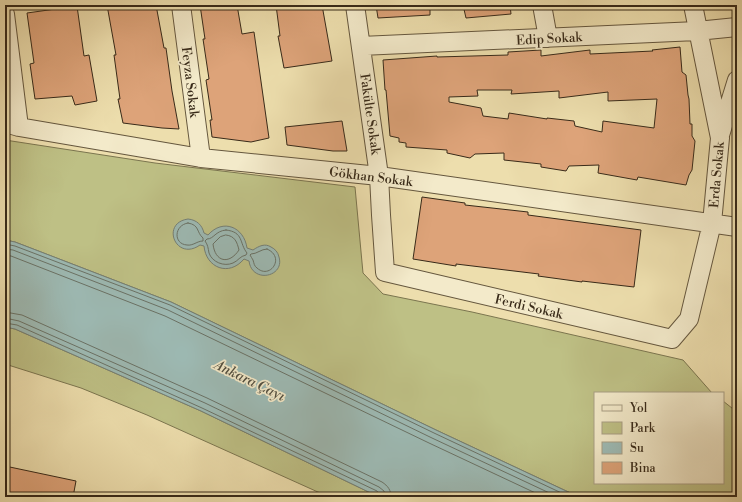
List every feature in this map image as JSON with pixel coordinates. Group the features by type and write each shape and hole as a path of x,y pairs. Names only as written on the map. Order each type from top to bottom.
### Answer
{"street":[{"name":"Feyza Sokak","path":"181,5 201,158"},
{"name":"Fakülte Sokak","path":"355,5 379,176 385,272"},
{"path":"542,5 548,38"},
{"name":"Erda Sokak","path":"672,339 689,319 712,223 720,138 692,5"},
{"path":"5,14 12,125"},
{"name":"Edip Sokak","path":"361,46 697,31 737,27"},
{"path":"720,138 737,80"},
{"name":"Gökhan Sokak","path":"12,125 201,158 379,176 737,227"},
{"name":"Ferdi Sokak","path":"385,272 672,339"}],"green space":[{"path":"5,140 155,163 355,187 363,273 383,294 472,312 683,360 711,392 594,392 594,484 724,484 724,402 737,412 737,497 579,497 436,430 171,302 15,242 5,240"},
{"path":"5,327 15,329 201,411 379,497 329,497 147,415 81,388 5,364"}],"water":[{"path":"188,219 199,223 204,233 208,235 220,227 232,227 242,235 247,248 253,250 264,245 275,250 279,257 280,264 273,273 267,275 256,273 251,268 249,261 244,259 232,268 219,268 209,260 204,246 200,245 191,249 184,249 174,240 173,233 175,227 179,222"},
{"name":"Ankara Çayı","path":"5,240 15,242 171,302 436,430 579,497 379,497 201,411 15,329 5,327"}],"building":[{"path":"107,5 156,5 164,48 166,48 179,129 123,123 118,99 120,99 114,55 116,55"},
{"path":"200,5 237,5 242,34 254,32 269,138 251,142 212,137 210,120 212,120 206,80 209,79"},
{"path":"276,5 322,5 332,61 284,68 278,36 280,36"},
{"path":"376,5 430,5 430,15 378,18"},
{"path":"463,5 510,5 511,14 466,18"},
{"path":"77,6 84,56 89,55 97,101 75,105 72,96 35,99 30,64 34,63 27,13"},
{"path":"680,47 682,72 686,75 690,124 692,124 692,136 695,141 692,170 686,185 638,177 637,180 598,173 599,165 569,166 566,171 541,167 541,164 504,160 504,153 475,154 470,158 447,153 447,150 406,147 406,143 399,142 399,138 390,136 383,60 437,56 508,55 508,52 541,50 541,56 590,50 590,54 653,51 652,50","holes":["477,90 512,90 511,94 559,91 559,98 608,92 608,101 657,99 654,128 603,121 602,132 575,126 574,121 547,119 509,113 508,119 483,116 481,108 449,102 449,97 478,96"]},
{"path":"342,121 347,151 333,151 287,145 285,127"},
{"path":"422,197 465,203 465,205 528,212 528,215 641,230 634,287 582,282 538,276 539,274 456,264 456,266 413,259"},
{"path":"5,466 76,481 73,497 45,497 24,493 23,495 5,492"}]}
